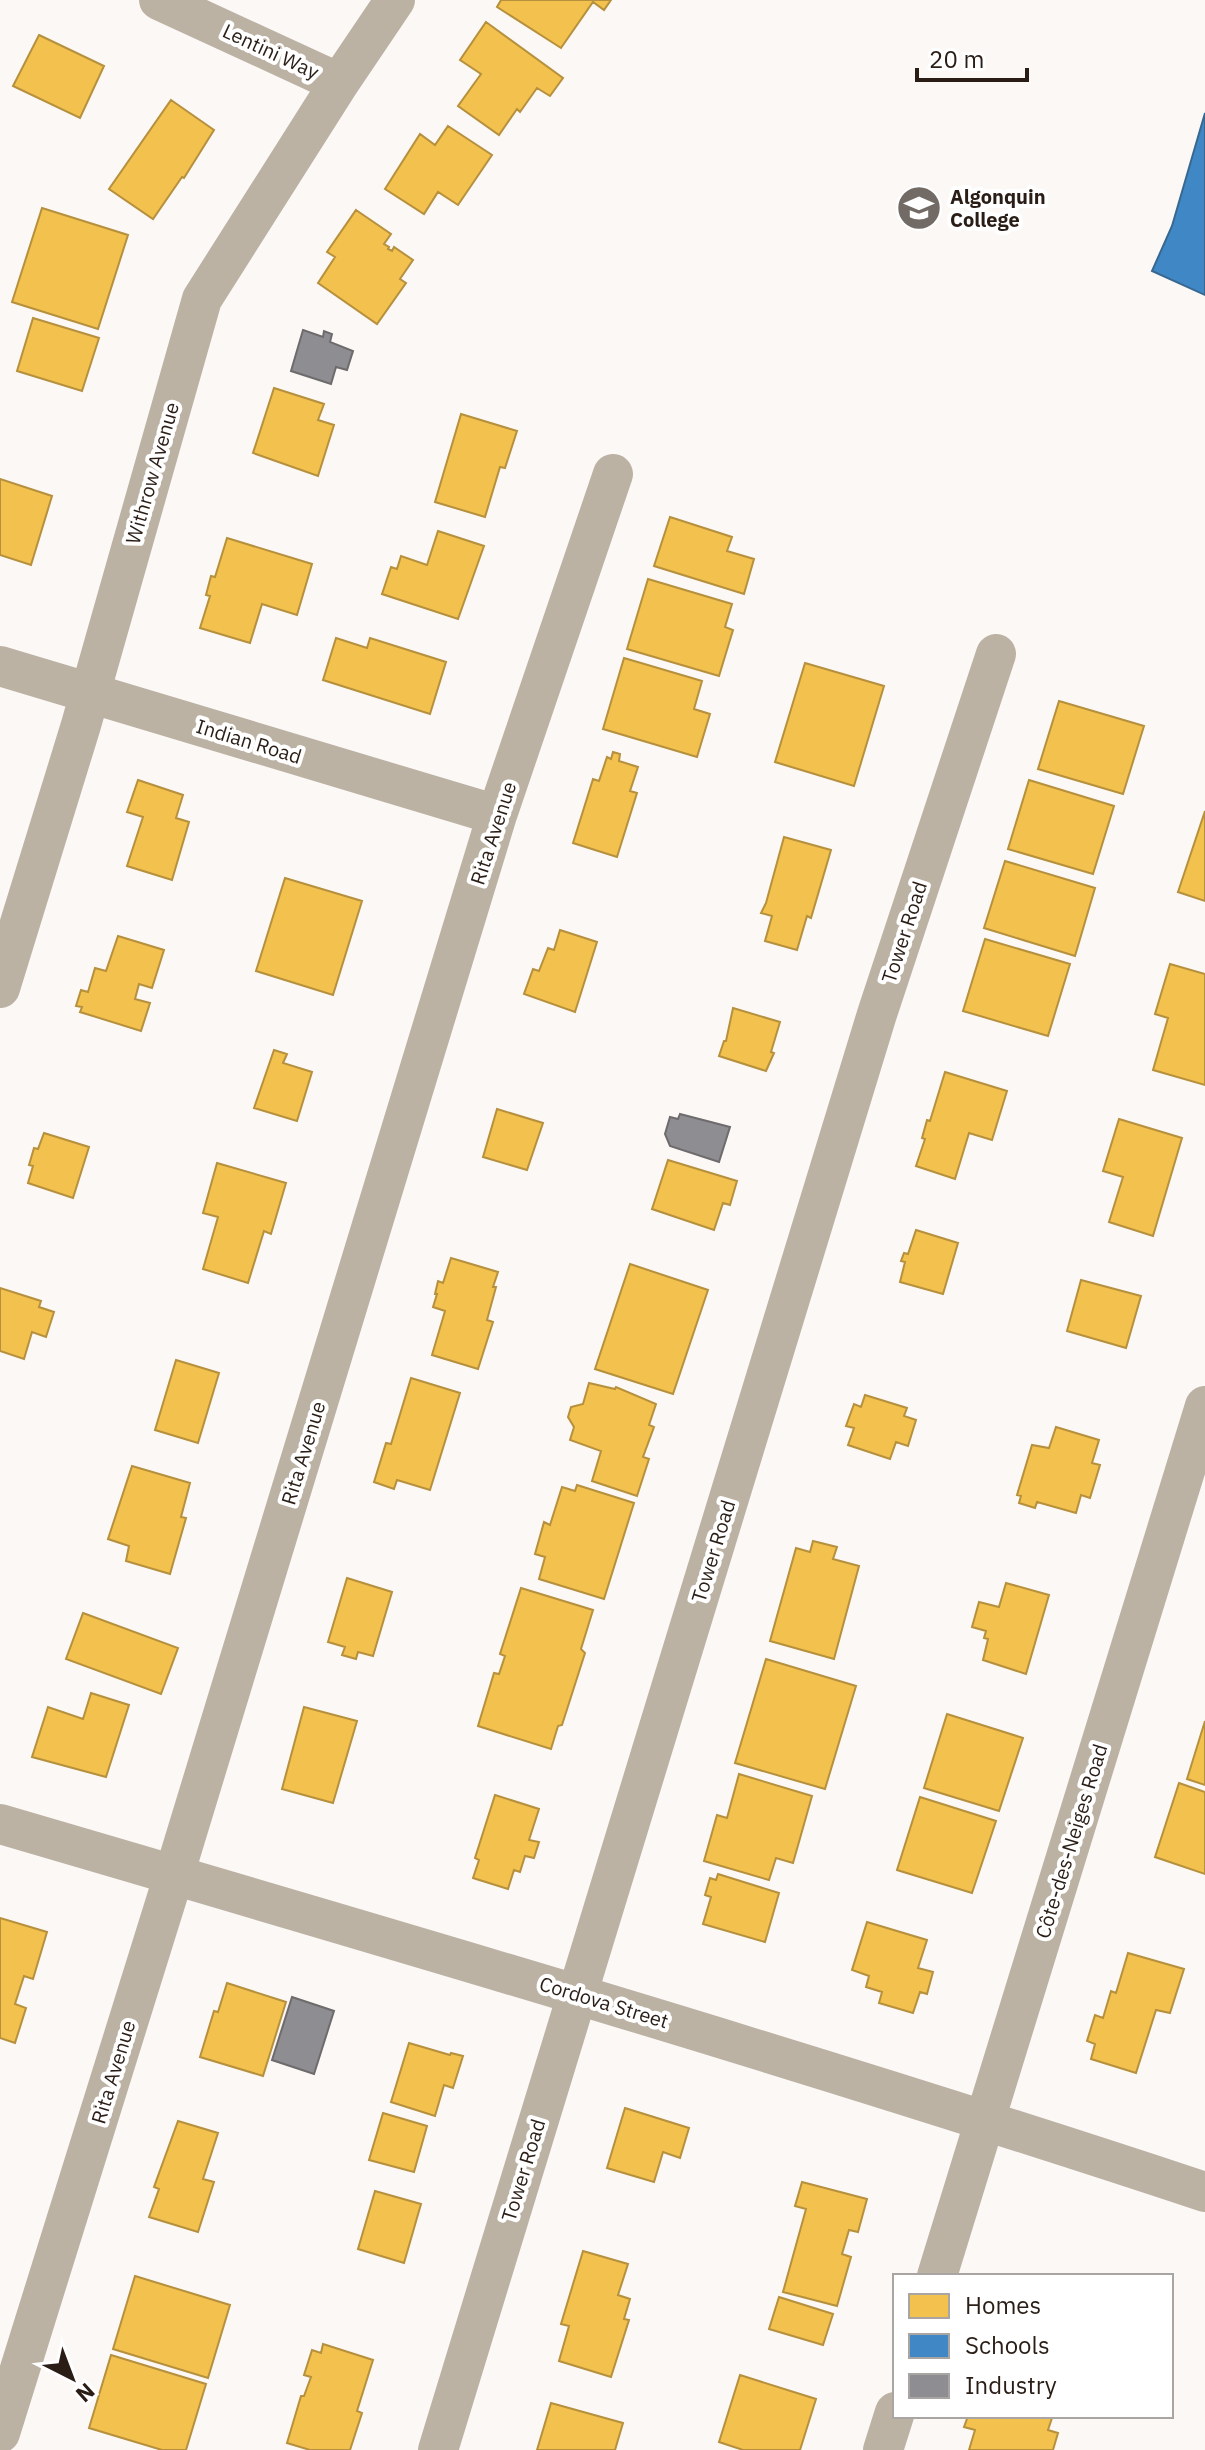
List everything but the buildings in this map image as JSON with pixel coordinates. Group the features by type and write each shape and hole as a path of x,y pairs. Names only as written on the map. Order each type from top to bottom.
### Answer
{"street":[{"name":"Lentini Way","path":"159,0 339,83"},
{"name":"Withrow Avenue","path":"0,988 90,694 202,299 395,0"},
{"name":"Rita Avenue","path":"0,2433 174,1875 497,815 613,474"},
{"name":"Tower Road","path":"438,2450 873,1029 996,654"},
{"name":"Indian Road","path":"0,666 497,815"},
{"name":"Côte-des-Neiges Road","path":"938,2274 1205,1406"},
{"name":"Cordova Street","path":"0,1824 577,1993 1205,2192"},
{"path":"883,2450 893,2418"}],"place":[{"name":"Algonquin College","path":"919,208"}]}
